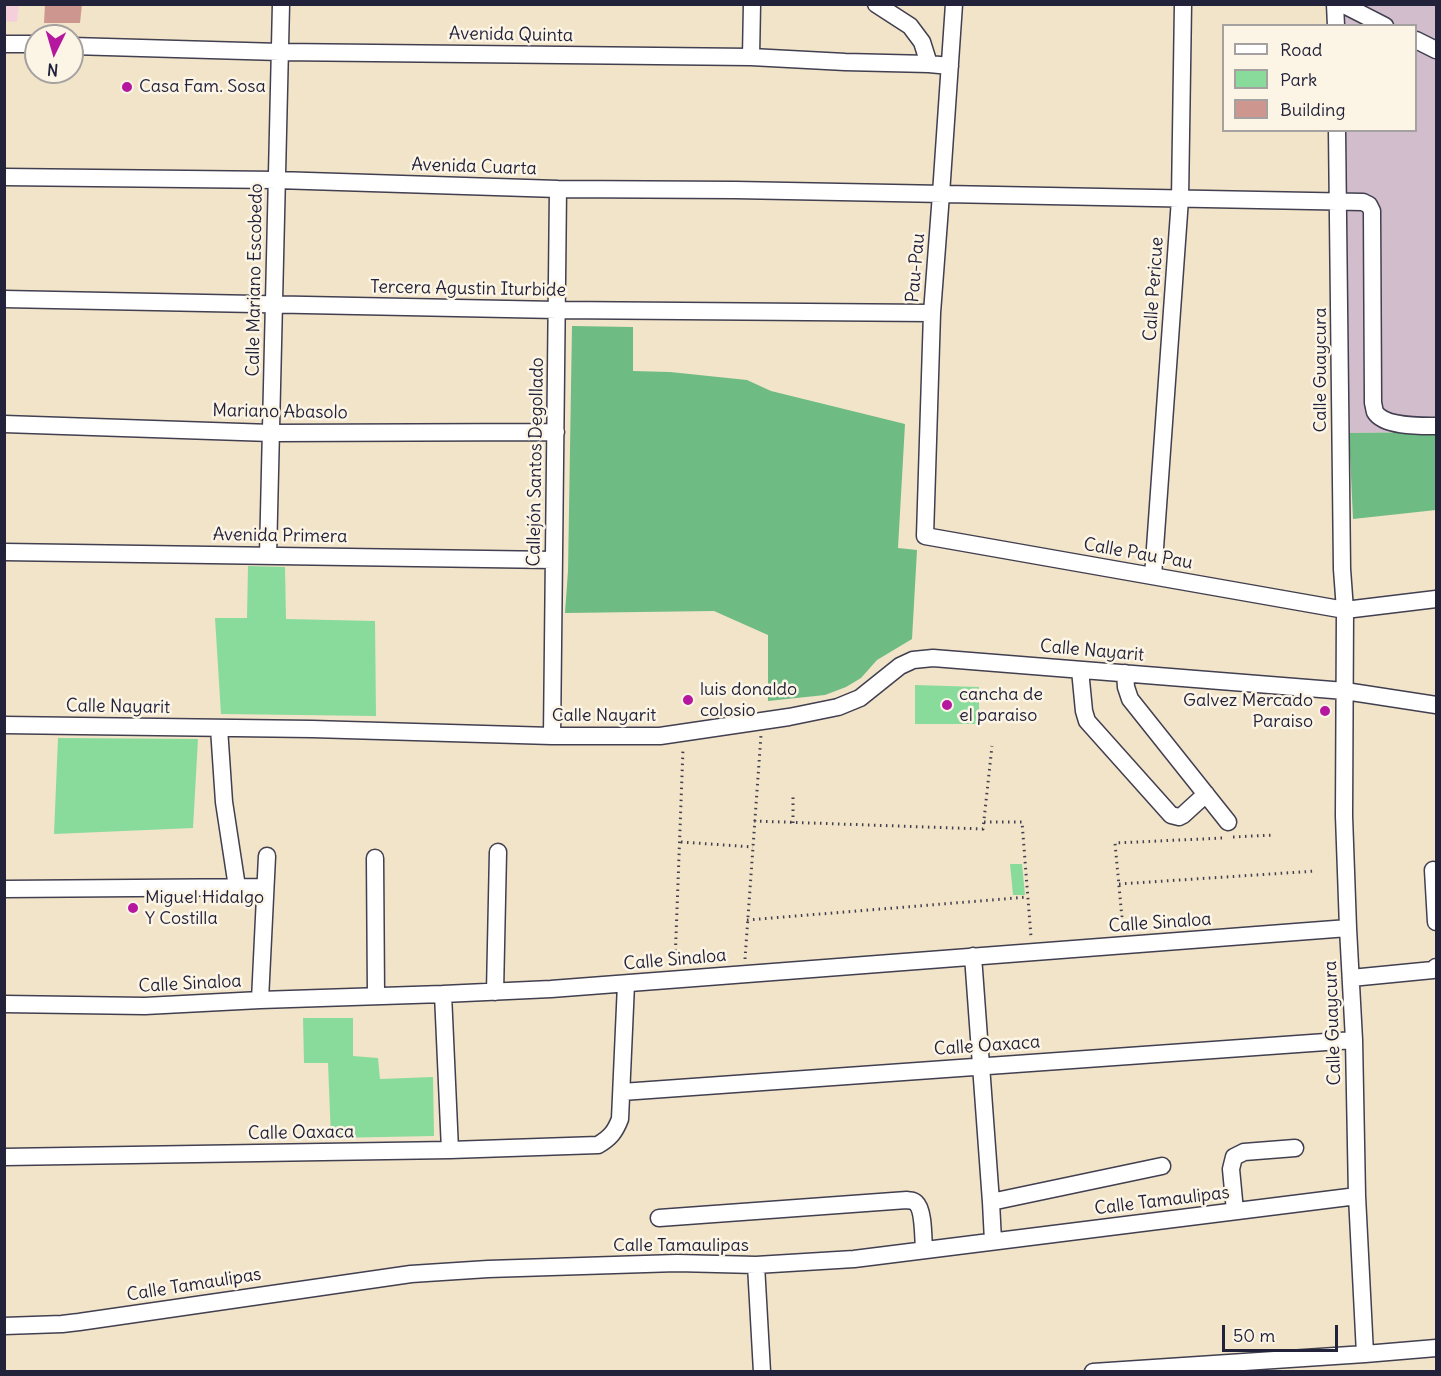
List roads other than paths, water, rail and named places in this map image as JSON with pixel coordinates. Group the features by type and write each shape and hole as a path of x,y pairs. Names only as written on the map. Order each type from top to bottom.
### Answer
{"street":[{"name":"Calle Mariano Escobedo","path":"268,556 281,4"},
{"path":"751,57 752,4"},
{"path":"876,4 910,26 922,42 929,64"},
{"name":"Pau-Pau","path":"925,536 932,313 954,4"},
{"name":"Calle Pericue","path":"1153,576 1180,199 1183,4"},
{"path":"1335,4 1336,24"},
{"path":"1341,4 1381,24"},
{"path":"1417,40 1437,50"},
{"path":"4,44 24,45"},
{"name":"Avenida Quinta","path":"84,46 280,52 751,57 950,66"},
{"name":"Calle Guaycura","path":"1337,132 1342,569 1345,610 1344,816 1354,1040 1357,1197 1365,1354"},
{"name":"Avenida Cuarta","path":"4,177 277,180 558,189 735,190 1363,202 1369,205 1372,211 1373,402 1375,412 1382,419 1397,423 1437,426"},
{"name":"Callejón Santos Degollado","path":"552,736 558,189"},
{"name":"Tercera Agustin Iturbide","path":"4,299 557,310 932,313"},
{"name":"Mariano Abasolo","path":"4,424 271,433 556,432"},
{"name":"Calle Pau Pau","path":"925,536 1345,610 1437,599"},
{"name":"Avenida Primera","path":"4,552 554,560"},
{"name":"Calle Nayarit","path":"4,725 552,736 660,736 838,707 860,698 900,666 913,660 933,658 1345,691 1437,705"},
{"path":"1080,670 1087,721 1171,815 1179,817 1183,815 1206,794"},
{"path":"1125,673 1130,699 1228,822"},
{"path":"219,728 224,802 237,887"},
{"path":"495,992 498,852"},
{"path":"260,1000 267,856"},
{"path":"375,858 376,996"},
{"path":"1433,870 1437,922"},
{"path":"4,889 265,887"},
{"name":"Calle Sinaloa","path":"4,1004 145,1006 495,992 626,984 1348,928"},
{"path":"973,956 993,1241"},
{"path":"1350,978 1433,970 1437,967"},
{"path":"622,1092 626,984"},
{"path":"442,994 450,1150"},
{"name":"Calle Oaxaca","path":"4,1157 450,1150 598,1145 608,1140 616,1130 620,1119 622,1092 1354,1040"},
{"path":"1235,1211 1231,1169 1234,1157 1244,1152 1295,1148"},
{"path":"992,1202 1162,1166"},
{"name":"Calle Tamaulipas","path":"4,1326 79,1322 411,1274 488,1269 677,1263 756,1265 854,1259 1357,1197"},
{"path":"659,1218 906,1200 918,1204 921,1210 924,1249"},
{"path":"756,1265 762,1371"},
{"path":"1094,1371 1437,1348"}],"place":[{"name":"Casa Fam. Sosa","path":"127,87"},
{"name":"luis donaldo colosio","path":"688,700"},
{"name":"cancha de el paraiso","path":"947,705"},
{"name":"Galvez Mercado Paraiso","path":"1325,711"},
{"name":"Miguel Hidalgo Y Costilla","path":"133,908"}]}
